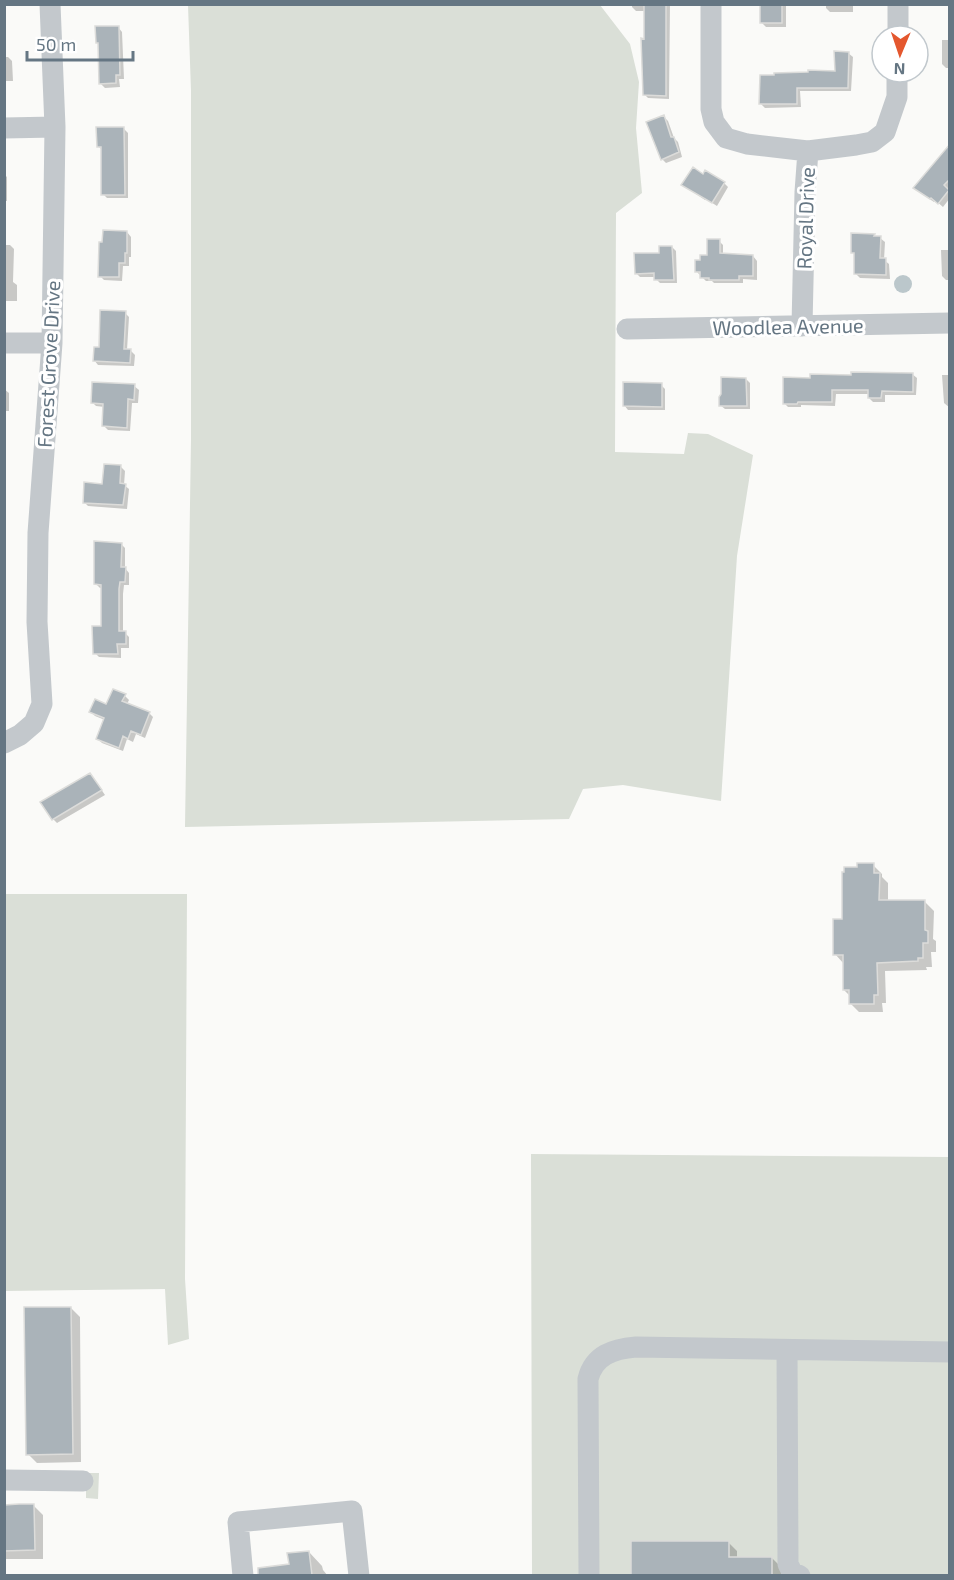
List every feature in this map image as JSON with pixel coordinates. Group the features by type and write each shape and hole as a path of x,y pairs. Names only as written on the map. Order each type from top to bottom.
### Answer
{"street":[{"name":"Forest Grove Drive","path":"4,742 20,735 34,723 42,704 37,622 38,533 52,343 55,127 50,4"},
{"name":"Royal Drive","path":"711,4 711,109 714,122 726,138 747,144 808,151 802,326"},
{"path":"898,4 898,24"},
{"path":"808,151 872,142 885,132 897,97 897,84"},
{"path":"4,128 55,127"},
{"name":"Woodlea Avenue","path":"627,329 950,323"},
{"path":"4,343 52,343"},
{"path":"589,1575 588,1379 596,1362 606,1354 619,1348 636,1347 950,1352"},
{"path":"787,1350 788,1564 792,1572 800,1575"},
{"path":"4,1480 83,1481"},
{"path":"243,1575 238,1522 352,1511 358,1575"}],"shaded area":[{"path":"188,5 600,5 630,44 639,82 636,128 642,193 616,213 615,452 684,454 688,433 708,434 753,455 737,556 721,801 623,785 583,789 569,819 185,827 191,440 191,91"},
{"path":"899,275 907,275 912,280 910,291 899,293 894,288 894,280"},
{"path":"4,894 187,894 185,1279 189,1339 168,1345 165,1289 5,1291"},
{"path":"531,1154 949,1157 949,1575 532,1575"},
{"path":"86,1473 99,1473 98,1499 86,1498"}],"building":[{"path":"644,4 666,4 666,96 643,95 641,38 644,39"},
{"path":"760,4 782,4 782,23 760,23"},
{"path":"95,26 119,26 120,75 116,75 116,83 99,84 98,43 96,43"},
{"path":"834,51 849,52 848,88 797,88 797,104 759,104 760,75 808,72 808,70 835,71"},
{"path":"664,115 679,152 661,160 646,122"},
{"path":"96,127 124,127 125,195 101,195 101,147 97,147"},
{"path":"950,144 950,179 944,185 949,190 938,204 913,188"},
{"path":"693,167 703,174 705,170 725,182 712,203 681,185"},
{"path":"103,230 127,231 127,253 125,253 125,263 119,263 119,277 98,277 99,242 102,242"},
{"path":"851,233 881,236 880,258 886,258 886,275 854,274"},
{"path":"707,239 720,239 720,253 753,255 753,276 739,276 739,280 700,278 700,272 695,272 695,260 700,260 700,255 707,255"},
{"path":"659,246 672,246 674,280 654,280 654,273 635,274 634,253 659,253"},
{"path":"100,310 126,311 124,349 131,349 130,363 93,361 94,347 99,347"},
{"path":"851,372 913,373 913,392 882,391 881,398 868,398 868,390 832,390 832,402 783,404 783,377 810,378 810,374 851,375"},
{"path":"721,377 746,378 747,406 719,406"},
{"path":"92,382 135,384 134,400 128,399 127,428 102,426 103,404 91,403"},
{"path":"623,382 662,383 662,407 623,406"},
{"path":"104,464 121,465 120,483 126,484 123,505 83,503 84,482 102,484"},
{"path":"94,541 122,543 121,567 126,567 125,582 120,582 119,589 119,631 126,631 126,644 117,644 118,654 93,654 92,626 101,626 101,585 94,584"},
{"path":"113,689 126,694 122,701 150,712 141,735 131,731 128,739 123,736 119,748 96,739 104,718 89,712 95,699 106,704"},
{"path":"90,773 102,790 52,820 40,802"},
{"path":"857,863 874,863 874,873 880,873 879,900 925,900 925,930 928,931 928,943 923,943 923,958 918,958 918,961 877,963 878,995 874,995 874,1004 849,1004 849,990 843,990 843,955 833,955 833,919 842,919 842,872 844,872 844,867 857,867"},
{"path":"24,1307 71,1307 73,1454 26,1455"},
{"path":"34,1504 35,1550 4,1551 4,1505"},
{"path":"631,1541 729,1541 729,1557 772,1557 772,1575 631,1575"},
{"path":"309,1551 312,1575 258,1575 258,1568 289,1564 287,1553"}]}
